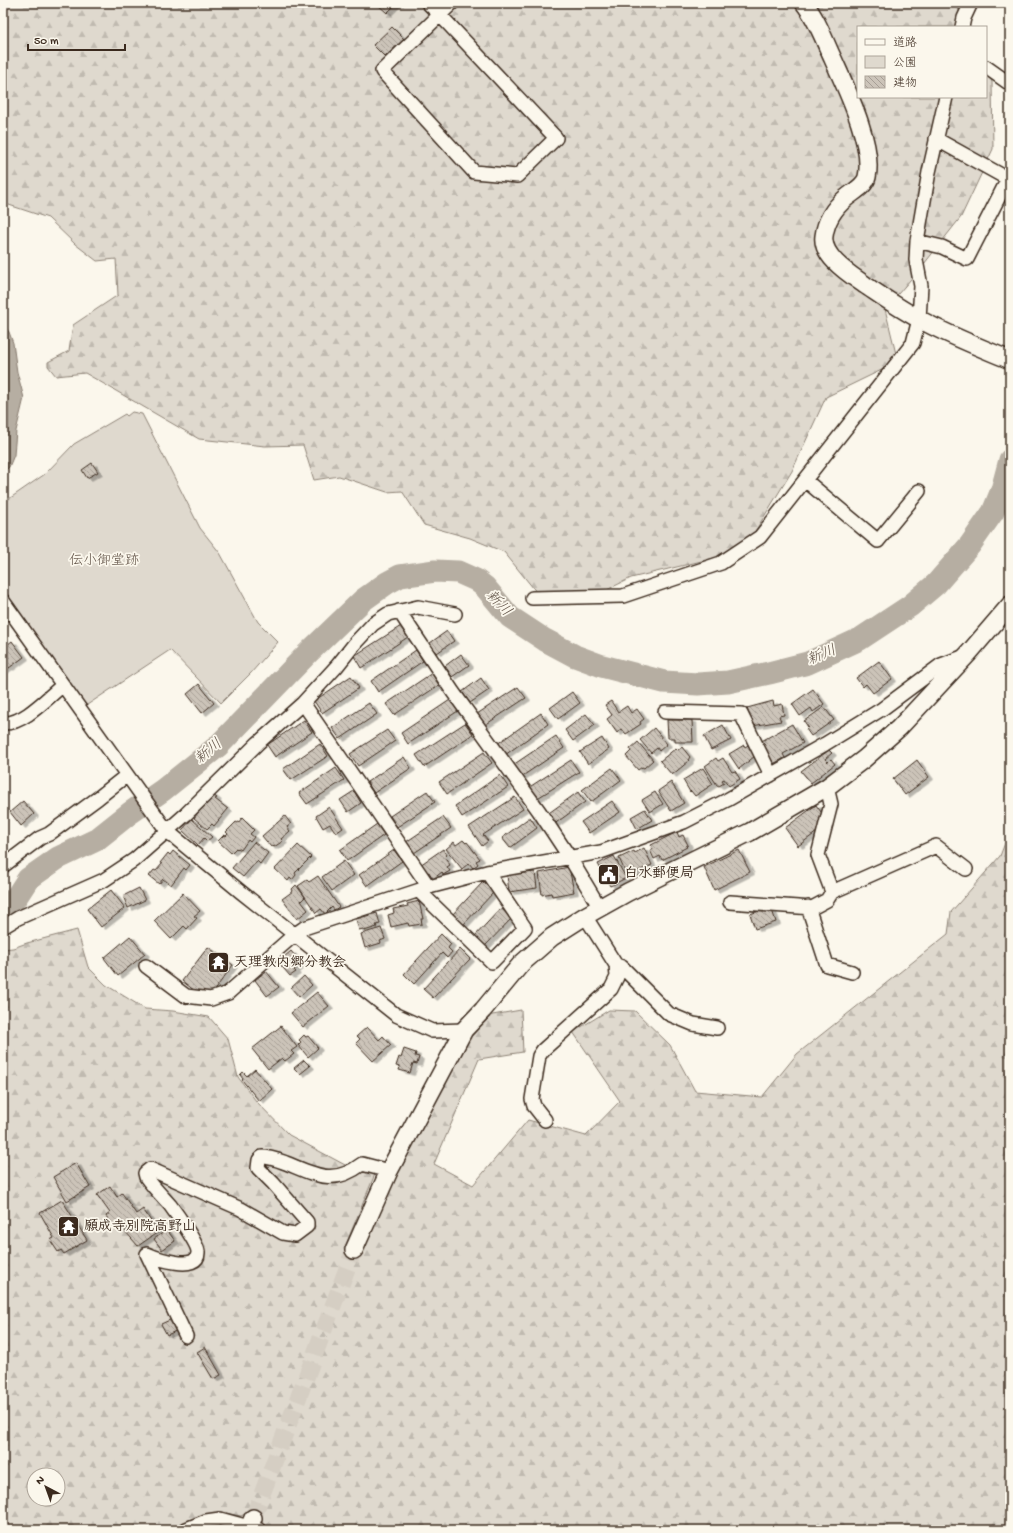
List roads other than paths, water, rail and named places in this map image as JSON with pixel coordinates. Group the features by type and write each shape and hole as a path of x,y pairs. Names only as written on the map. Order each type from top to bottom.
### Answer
{"street":[{"path":"428,3 440,15 556,138 517,176 474,172 382,71 440,15 452,3"},
{"path":"804,3 816,20 850,98 859,122 868,167 867,179 835,209 826,223 824,238 827,250 833,260 842,269 889,301 919,319 959,339 1009,357"},
{"path":"962,26 971,3"},
{"path":"987,68 1010,84"},
{"path":"532,598 623,596 721,563 760,537 913,343 919,319 921,286 916,260 917,241 936,139 946,98"},
{"path":"917,241 942,247 968,259 1009,179 936,139"},
{"path":"805,480 878,541 919,491"},
{"path":"3,601 167,831 294,935 396,1015 432,1031 464,1030"},
{"path":"354,1250 389,1171 464,1030 483,1010 521,964 552,937 584,916 628,892 750,832 827,787 864,759 899,728 968,654 1010,605"},
{"path":"3,927 18,918 104,880 134,860 167,831 258,743 303,703 373,624 388,614 418,607 455,614"},
{"path":"399,611 453,692 539,811 570,858 600,908"},
{"path":"146,966 186,996 211,999 228,993 304,928 424,889 487,872 507,867 601,852 646,837 684,822 771,775 882,709 941,665 968,654"},
{"path":"3,723 14,722 26,716 63,685"},
{"path":"303,703 424,889 492,962 525,928 487,872"},
{"path":"665,712 741,714 771,775"},
{"path":"3,866 40,838 49,834 129,777"},
{"path":"827,787 831,804 818,856 832,892"},
{"path":"730,902 812,908 827,900 832,892 936,846 966,869"},
{"path":"808,907 827,965 852,972"},
{"path":"545,1120 534,1106 532,1099 539,1056 543,1050 611,989 617,977 616,965 584,916"},
{"path":"616,965 622,967 669,1014 693,1024 717,1028"},
{"path":"186,1336 147,1254 163,1260 187,1263 196,1258 199,1254 194,1240 170,1206 149,1182 146,1173 147,1170 150,1169 161,1173 241,1210 283,1233 295,1235 307,1226 307,1222 258,1168 259,1160 262,1157 274,1158 321,1177 335,1177 342,1175 362,1164 389,1171"},
{"path":"184,1530 206,1521 220,1519 253,1526"}],"waterway":[{"name":"新川","path":"3,904 15,899 28,879 58,858 96,840 130,813 163,790 218,746 308,653 363,600 387,583 400,576 435,571 458,572 476,580 485,587 510,617 545,640 575,656 602,666 664,682 698,684 728,682 808,663 860,639 910,606 936,584 970,545 993,512 1002,490 1010,460"}],"tunnel":[{"path":"253,1518 354,1250"}],"place":[{"name":"白水郵便局","path":"609,874"},
{"name":"天理教内郷分教会","path":"219,963"},
{"name":"願成寺別院高野山","path":"69,1227"}],"park label":[{"name":"伝小御堂跡","path":"104,561"}]}
